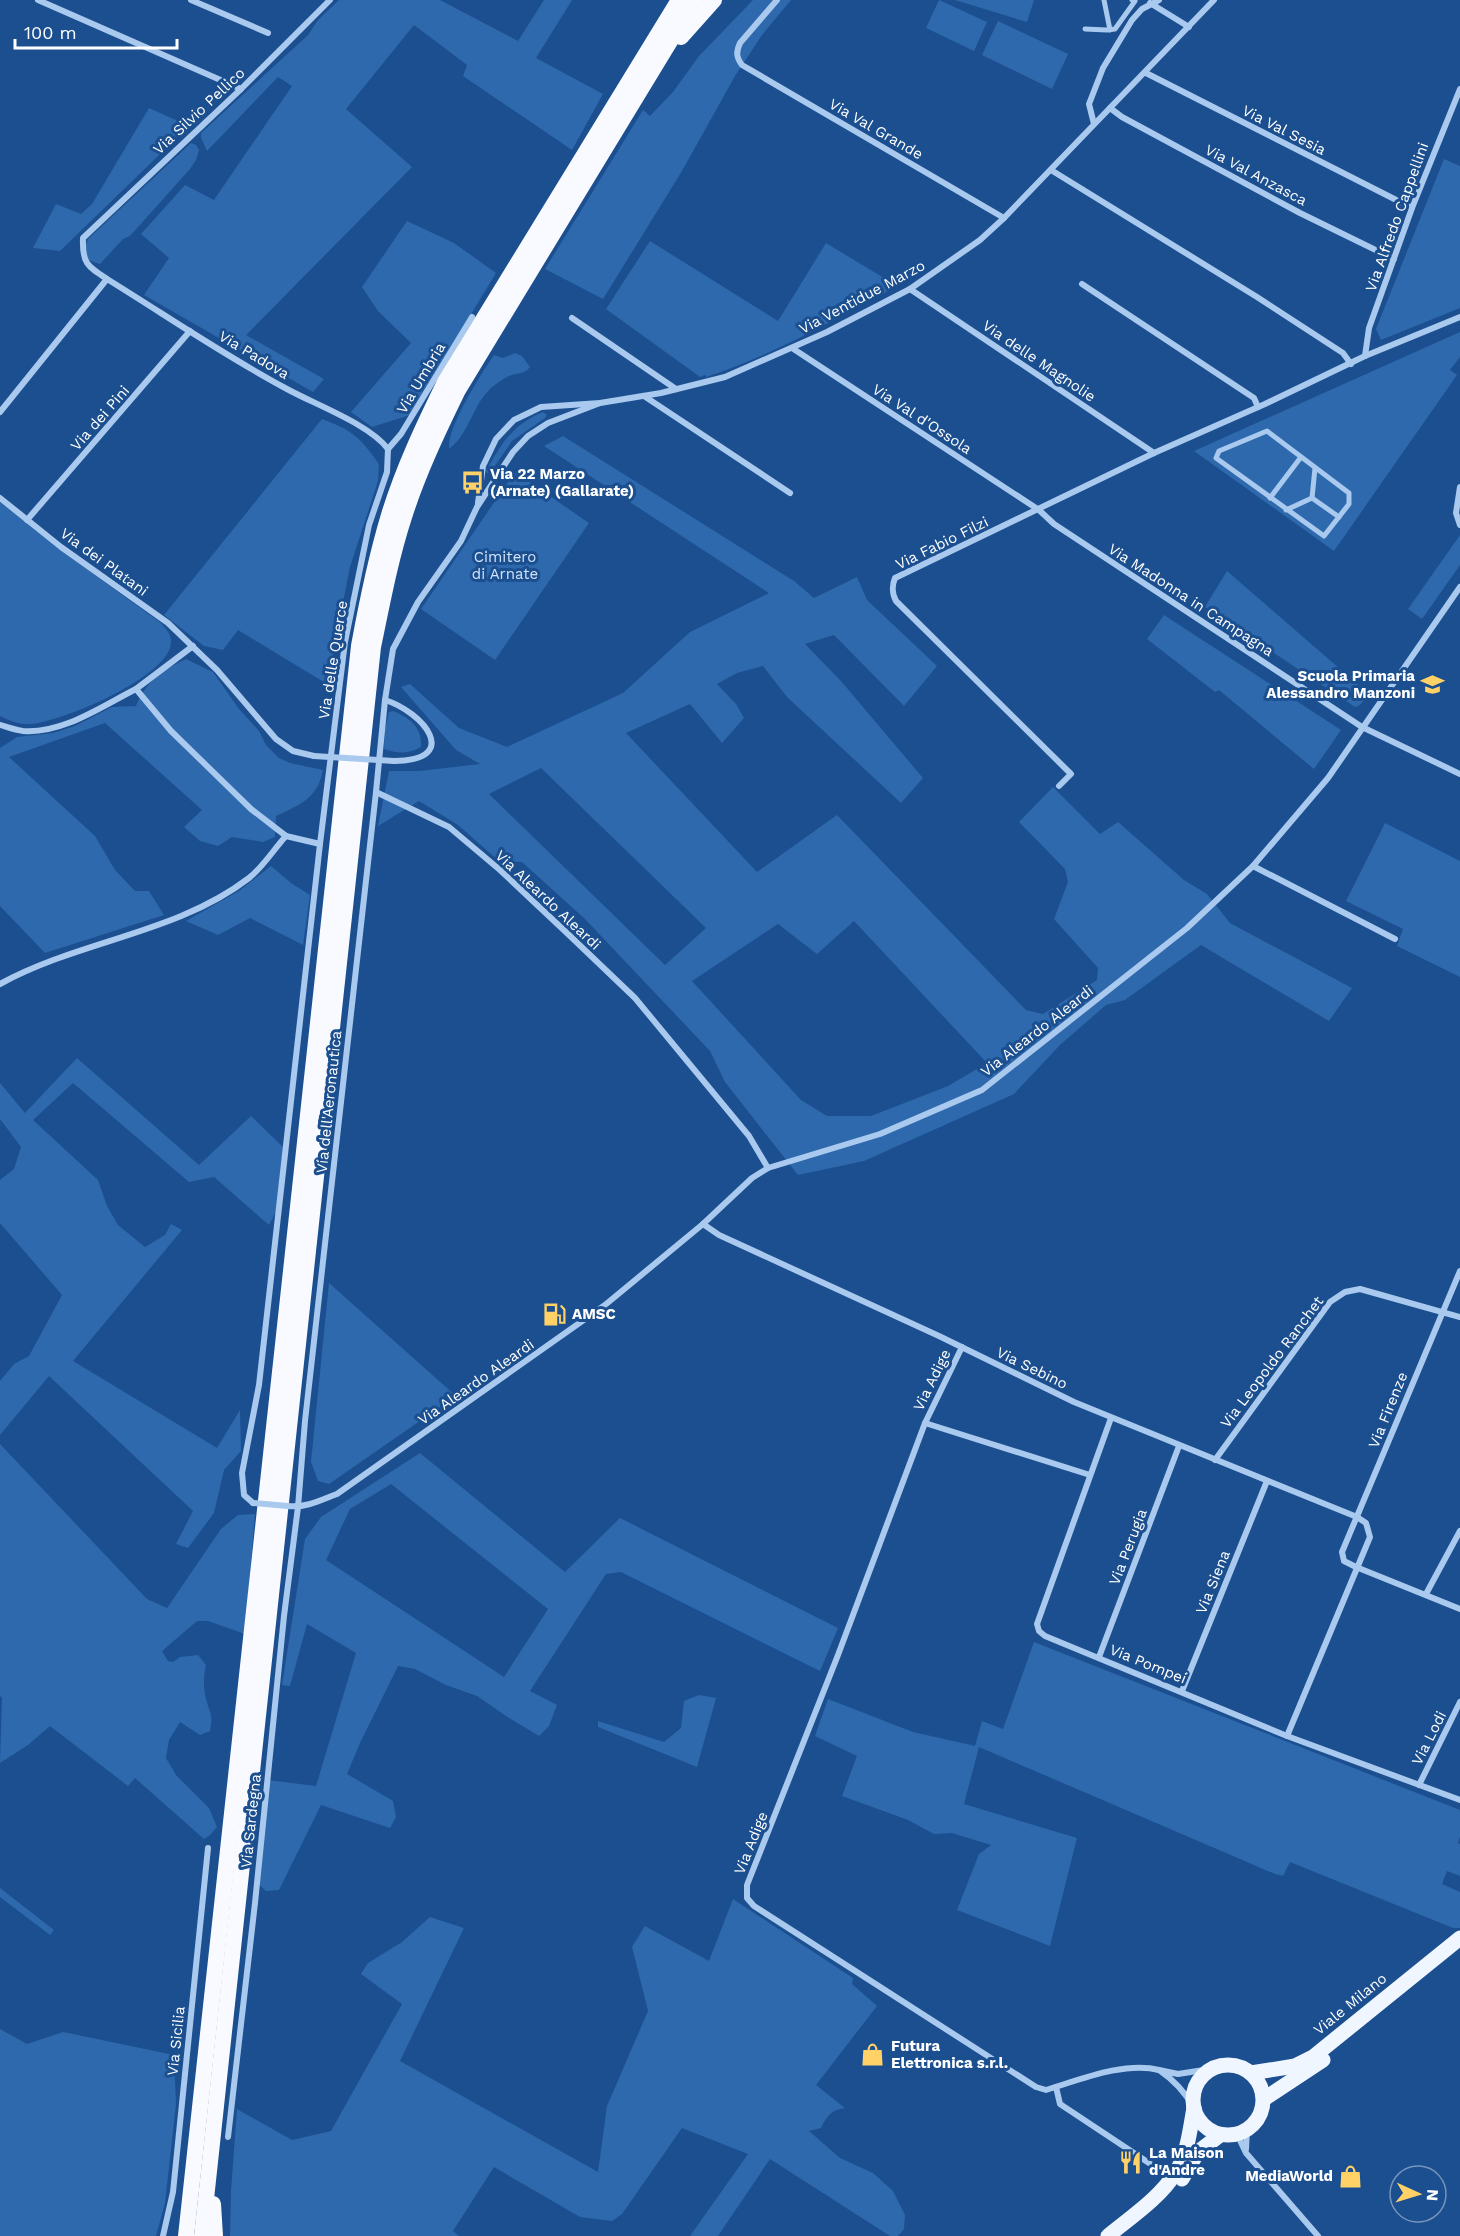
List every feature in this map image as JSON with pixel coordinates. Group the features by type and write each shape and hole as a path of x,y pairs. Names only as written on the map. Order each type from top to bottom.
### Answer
{"highway":[{"path":"648,63 668,0"},
{"path":"648,63 679,0"},
{"path":"202,2236 203,2156 359,646 371,583 390,513 416,444 445,382 648,63 696,0"},
{"path":"648,63 714,0"},
{"path":"203,2156 214,2214 214,2236"},
{"path":"175,2236 203,2156"},
{"path":"186,2236 203,2156"}],"main road":[{"name":"Viale Milano","path":"1251,2073 1295,2066 1313,2057 1460,1938"},
{"name":"Viale Milano","path":"1264,2099 1299,2078 1350,2040 1460,1947"},
{"path":"1108,2236 1160,2193 1177,2171 1185,2149 1194,2108 1195,2086 1201,2077 1210,2069 1231,2064 1251,2073 1258,2080 1264,2099 1259,2116 1242,2132 1220,2135 1198,2152 1180,2183 1159,2205 1120,2236"},
{"path":"1194,2108 1203,2125 1220,2135"}],"street":[{"path":"38,0 241,89"},
{"path":"191,0 268,33"},
{"name":"Via Silvio Pellico","path":"83,238 241,89 330,0"},
{"name":"Via Val Grande","path":"777,0 736,51 741,65 1004,218"},
{"path":"1104,0 1110,30"},
{"path":"1085,28 1115,29 1136,1 1132,0"},
{"path":"1094,124 1089,104 1103,68 1132,20 1150,3 1159,0"},
{"name":"Via Ventidue Marzo","path":"477,507 483,466 496,439 514,420 540,407 600,403 644,396 724,377 792,348 910,289 980,240 1004,218 1215,0"},
{"path":"1150,3 1189,27"},
{"name":"Via Val Sesia","path":"1146,73 1412,208"},
{"name":"Via Alfredo Cappellini","path":"1365,356 1369,328 1412,208 1460,89"},
{"name":"Via Val Anzasca","path":"1110,108 1122,117 1300,213 1394,259"},
{"path":"1050,170 1257,297 1342,353 1351,364"},
{"name":"Via Padova","path":"83,238 82,253 86,264 107,279 286,388 365,429 382,440 388,449"},
{"path":"0,412 107,279"},
{"path":"1082,284 1254,398 1258,407"},
{"name":"Via delle Magnolie","path":"910,289 1154,453"},
{"name":"Via Fabio Filzi","path":"1059,786 1071,774 893,596 895,578 1154,453 1365,356 1460,316"},
{"name":"Via Umbria","path":"388,449 401,434 472,317"},
{"path":"572,318 676,389"},
{"name":"Via dei Pini","path":"27,520 190,331"},
{"name":"Via Val d'Ossola","path":"792,348 1039,510"},
{"path":"644,396 790,493"},
{"name":"Via Ventidue Marzo","path":"385,700 393,649 418,602 460,541 477,507 513,452 528,436 548,423 600,403"},
{"path":"1267,431 1315,468 1348,493 1349,504 1324,536 1216,458 1217,454 1267,431"},
{"name":"Via delle Querce","path":"298,1507 253,1503 244,1495 241,1484 259,1385 345,642 369,525 387,472 388,449"},
{"path":"1270,498 1300,457"},
{"path":"1312,498 1315,468"},
{"path":"1460,487 1456,513 1460,525"},
{"name":"Via dei Platani","path":"0,498 61,547 168,622 218,670 276,739 293,751 314,756 394,761 410,761 422,757 430,749 431,738 424,726 409,711 385,700"},
{"path":"1286,510 1312,498"},
{"path":"1312,498 1339,517"},
{"name":"Via Madonna in Campagna","path":"1039,510 1054,524 1362,728 1460,774"},
{"name":"Via Aleardo Aleardi","path":"298,1507 338,1494 605,1305 703,1224 753,1178 768,1168 880,1134 982,1090 1187,928 1253,866 1328,778 1460,587"},
{"path":"0,725 21,731 40,730 67,723 136,690 193,646"},
{"path":"136,690 179,739 251,809 286,836 320,844"},
{"name":"Via dell'Aeronautica","path":"298,1507 305,1421 385,700"},
{"name":"Via Aleardo Aleardi","path":"376,792 449,827 500,870 635,998 749,1136 768,1168"},
{"path":"0,984 52,960 178,918 212,903 251,876 286,836"},
{"path":"1253,866 1395,939"},
{"name":"Via Sebino","path":"703,1224 719,1235 962,1347 1074,1402 1357,1517"},
{"name":"Via Firenze","path":"1356,1567 1344,1561 1342,1552 1460,1270"},
{"name":"Via Leopoldo Ranchet","path":"1215,1460 1330,1302 1345,1292 1360,1289 1460,1317"},
{"name":"Via Adige","path":"962,1347 925,1424 830,1676 747,1885 747,1898 754,1906 1025,2082 1041,2089 1130,2067 1146,2067 1178,2074 1210,2069"},
{"name":"Via Pompei","path":"1111,1418 1037,1624 1039,1630 1045,1636 1287,1736 1460,1800"},
{"name":"Via Adige","path":"925,1424 1090,1475"},
{"name":"Via Perugia","path":"1099,1657 1179,1446"},
{"name":"Via Siena","path":"1182,1691 1267,1481"},
{"name":"Via Sardegna","path":"228,2137 255,1903 284,1616 298,1507"},
{"path":"1287,1736 1370,1537 1366,1523 1357,1517"},
{"path":"1426,1594 1460,1531"},
{"path":"1356,1567 1460,1609"},
{"name":"Via Lodi","path":"1419,1785 1460,1702"},
{"name":"Via Sicilia","path":"163,2236 173,2192 208,1848"},
{"path":"1159,2070 1179,2086 1194,2108"},
{"path":"1056,2087 1060,2104 1155,2167"},
{"path":"1242,2132 1246,2153 1318,2236"},
{"path":"1242,2132 1246,2153"}],"green space":[{"path":"339,0 440,0 518,41 544,0 572,0 536,58 603,94 572,150 463,76 467,65 414,25 346,109 412,167 246,335 324,379 313,392 144,295 169,258 141,234 185,185 214,200 292,86 278,77 207,151 201,133 308,35 318,20"},
{"path":"753,0 791,0 762,35 735,76 682,171 603,299 545,269 643,110 650,116 673,92 699,56"},
{"path":"939,0 987,22 974,51 926,28"},
{"path":"955,0 1034,0 1027,22"},
{"path":"998,21 1068,54 1052,89 982,55"},
{"path":"149,108 189,126 60,251 33,248 56,204 81,214 92,204"},
{"path":"191,143 199,150 190,169 130,236 123,239 100,264 88,260 85,247 88,239"},
{"path":"1444,159 1460,166 1460,308 1381,340 1376,329"},
{"path":"407,221 454,243 496,273 410,415 372,427 351,412 411,343 378,311 362,287"},
{"path":"650,241 778,321 826,243 889,281 894,273 901,284 781,347 731,368 700,377 606,309"},
{"path":"1460,332 1460,357 1450,370 1457,375 1334,551 1194,451"},
{"path":"515,353 522,356 530,367 507,377 489,390 478,404 461,436 449,449 453,428 459,415 494,355 503,358"},
{"path":"543,412 547,415 545,418 512,441 490,473 487,473 486,471 509,436 523,423"},
{"path":"322,419 355,436 379,464 378,481 350,567 327,684 238,630 223,650 204,646 164,615"},
{"path":"563,436 794,581 814,598 857,577 867,600 937,666 904,706 834,635 805,644 841,681 923,778 901,803 787,697 763,666 737,673 717,684 736,704 744,718 722,743 690,704 626,733 757,872 837,815 1026,1010 1043,1014 1097,980 1098,968 1054,919 1068,882 1065,869 1019,822 1053,787 1100,834 1118,822 1184,880 1207,894 1230,923 1352,988 1329,1021 1201,945 1125,1000 1106,1005 1060,1045 1014,1094 864,1161 798,1175 725,1082 710,1051 585,919 522,862 499,861 458,825 419,801 378,826 389,771 420,771 480,764 456,750 401,687 410,684 459,728 507,747 623,693 690,632 769,593 544,446","holes":["541,768 706,928 665,965 489,794","854,921 987,1063 948,1086 871,1116 827,1116 801,1100 692,981 778,924 817,954"]},
{"name":"Cimitero di Arnate","path":"515,472 589,523 495,660 421,609"},
{"path":"0,502 63,552 161,623 170,635 171,643 166,656 152,670 112,696 46,721 23,724 0,716"},
{"path":"1460,535 1460,565 1422,619 1408,609"},
{"path":"1227,571 1369,694 1360,705 1355,707 1205,607"},
{"path":"1164,615 1341,730 1314,769 1219,690 1215,692 1147,639"},
{"path":"186,659 213,672 239,709 259,731 266,745 279,758 290,763 323,770 321,780 307,799 276,816 275,837 263,842 232,837 218,846 200,841 184,827 202,810 105,723 9,757 95,836 115,870 135,891 149,891 164,915 45,953 0,906 0,748 17,737 53,733 75,726 112,707 136,706 140,697 156,677"},
{"path":"393,711 414,724 421,740 421,747 403,752 384,749 389,712"},
{"path":"1385,823 1460,861 1460,977 1397,946 1403,929 1346,901"},
{"path":"271,866 310,895 303,945 250,918 218,935 186,921 239,891"},
{"path":"77,1058 199,1165 251,1116 283,1147 276,1212 269,1225 214,1177 189,1182 73,1083 33,1120 98,1180 107,1206 118,1225 145,1247 165,1235 171,1224 182,1230 73,1361 217,1448 240,1410 241,1451 224,1470 214,1513 188,1548 176,1544 193,1511 49,1376 0,1435 0,1381 14,1364 29,1356 62,1295 0,1223 0,1180 14,1169 21,1147 0,1119 0,1083 25,1113"},
{"path":"329,1283 456,1396 329,1484 318,1481 311,1462"},
{"path":"0,1444 147,1599 167,1608 221,1529 238,1515 255,1514 245,1634 208,1621 197,1621 162,1651 168,1661 173,1662 180,1657 198,1655 206,1665 204,1686 211,1715 210,1731 200,1735 180,1722 169,1740 166,1758 176,1775 209,1808 217,1827 204,1839 135,1778 128,1786 50,1726 28,1745 0,1763 2,1698 0,1696"},
{"path":"420,1453 565,1572 620,1518 838,1628 820,1671 621,1572 606,1574 530,1691 557,1705 549,1726 539,1736 477,1696 446,1685 415,1669 398,1666 347,1774 393,1801 396,1817 390,1828 321,1805 279,1890 266,1891 256,1882 267,1780 316,1786 356,1653 307,1624 290,1686 282,1685 305,1539 321,1517","holes":["391,1484 548,1609 504,1677 326,1560 350,1509"]},
{"path":"1034,1642 1460,1810 1458,1843 1460,1844 1460,1876 1447,1871 1442,1884 1460,1892 1460,1928 1453,1928 1290,1862 1283,1876 1275,1874 979,1747 964,1804 1077,1838 1050,1946 957,1910 979,1854 991,1845 952,1833 934,1834 908,1820 842,1796 857,1756 815,1736 828,1699 913,1732 975,1746 982,1721 1003,1729"},
{"path":"699,1695 716,1698 697,1767 598,1727 598,1721 664,1742 681,1728 684,1701"},
{"path":"0,1888 54,1930 50,1935 0,1897"},
{"path":"733,1899 853,1978 852,1984 877,2006 816,2085 845,2108 830,2114 821,2128 809,2131 840,2158 873,2173 893,2191 905,2215 904,2229 898,2236 890,2236 770,2159 718,2236 690,2236 748,2154 682,2128 622,2214 612,2221 580,2217 494,2167 453,2231 459,2236 230,2236 237,2109 292,2140 331,2131 402,2004 361,1974 368,1963 402,1942 430,1917 464,1928 400,2061 598,2172 607,2106 648,2011 632,1947 645,1926 709,1961"},
{"path":"0,2029 27,2044 63,2032 174,2055 176,2104 165,2203 156,2236 0,2236"}],"place":[{"name":"Via 22 Marzo (Arnate) (Gallarate)","path":"472,483"},
{"name":"Scuola Primaria Alessandro Manzoni","path":"1433,685"},
{"name":"AMSC","path":"554,1314"},
{"name":"Futura Elettronica s.r.l.","path":"873,2055"},
{"name":"La Maison d'Andre","path":"1131,2162"},
{"name":"MediaWorld","path":"1351,2176"}]}
